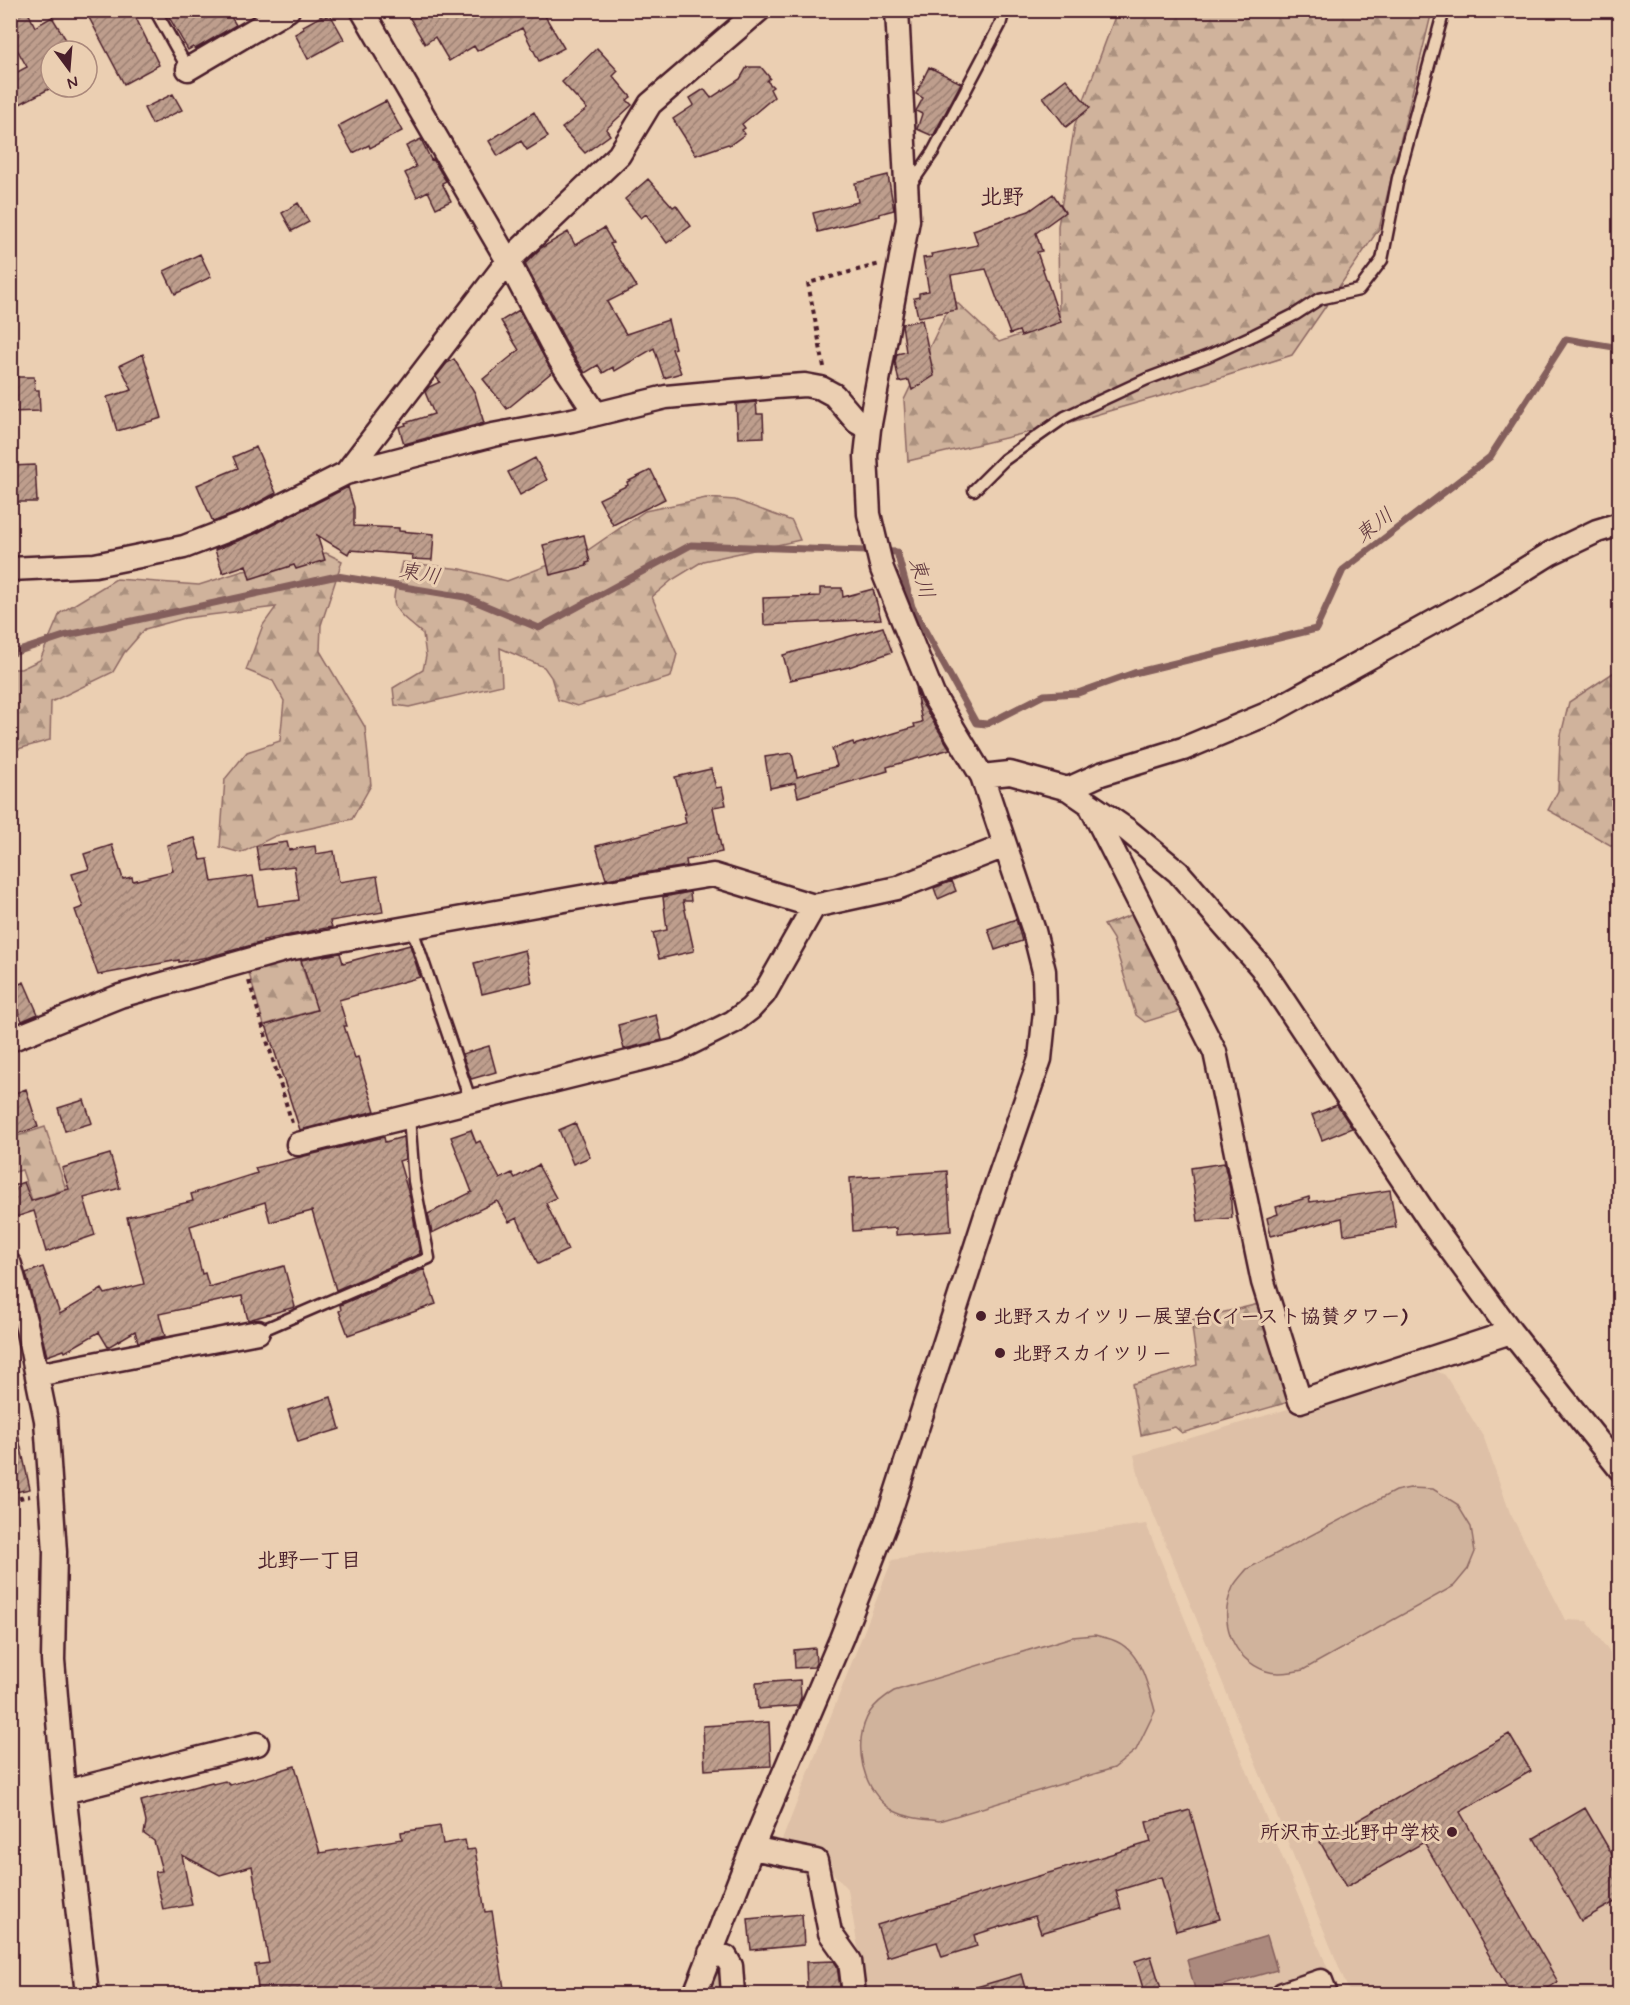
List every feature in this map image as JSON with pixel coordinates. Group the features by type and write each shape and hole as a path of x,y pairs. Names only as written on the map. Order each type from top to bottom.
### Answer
{"street":[{"path":"188,69 288,10"},
{"path":"362,10 508,261 560,360 596,414"},
{"path":"346,473 508,261 619,156 650,104 759,10"},
{"path":"695,1995 752,1848 841,1639 888,1518 987,1212 1040,1059 1045,1011 1044,971 1034,931 982,776 933,695 878,557 869,514 867,484 869,429 908,220 897,10"},
{"path":"10,569 95,565 184,547 249,522 346,473 493,435 666,397 805,385 820,388 834,395 857,422 869,429"},
{"path":"1068,789 1101,774 1183,749 1267,714 1493,589 1551,553 1597,531 1620,524"},
{"path":"982,776 1010,773 1068,789 1126,829 1178,872 1261,967 1434,1227 1511,1332 1620,1469"},
{"path":"1090,805 1215,1052 1263,1282 1300,1401 1511,1332"},
{"path":"10,1040 120,996 288,949 713,875 814,906 897,888 1005,846"},
{"path":"298,1144 677,1050 733,1022 750,1009 764,994 814,906"},
{"path":"10,1265 17,1314 37,1375 46,1420 55,1552 53,1660 64,1792 87,1995"},
{"path":"37,1375 258,1332"},
{"path":"64,1792 257,1744"},
{"path":"752,1848 816,1861 830,1934 850,1961 854,1995"},
{"path":"711,1953 726,1957 731,1966 734,1995"},
{"path":"1283,1995 1321,1981 1326,1995"}],"lane":[{"path":"155,10 188,69"},
{"path":"907,189 933,152 999,25 1004,10"},
{"path":"974,490 1011,454 1065,417 1147,379 1208,356 1254,335 1296,314 1319,299 1359,290 1382,260 1398,178 1444,10"},
{"path":"411,926 471,1102"},
{"path":"258,1332 429,1258 414,1181 409,1117"}],"path":[{"path":"829,392 808,283 901,259"},
{"path":"243,961 298,1144"}],"shaded area":[{"name":"所沢市立北野中学校","path":"1428,1367 1445,1375 1484,1438 1510,1513 1566,1620 1587,1621 1615,1660 1619,1670 1619,1994 1350,1994 1140,1481 1134,1455"},
{"name":"所沢市立北野中学校","path":"1146,1524 1328,1969 1310,1994 866,1994 848,1890 832,1872 777,1853 892,1560"},
{"path":"1267,1936 1277,1970 1196,1993 1187,1960"}],"green space":[{"path":"1117,11 1432,11 1379,229 1292,355 1064,424 908,461 904,400 953,299 999,342 1059,321 1058,226 1075,124"},
{"path":"706,498 735,500 792,521 800,540 703,561 672,580 652,597 677,654 671,677 577,706 558,700 551,677 544,667 500,648 502,685 409,707 395,705 393,688 423,670 426,656 423,634 397,610 394,604 395,589 402,562 461,569 507,581 588,550 645,511"},
{"path":"326,553 342,561 321,625 320,651 365,727 371,785 352,819 275,836 241,853 220,847 225,779 247,752 280,741 284,701 273,681 246,670 263,625 276,607 185,618 145,629 124,653 113,672 51,702 50,740 11,751 11,669 21,669 40,660 60,613 116,579 199,585 243,571 269,568 305,556"},
{"path":"1619,669 1620,845 1612,846 1548,810 1558,791 1560,739 1569,702"},
{"path":"1145,910 1196,1006 1145,1022 1136,1015 1113,939 1104,925"},
{"path":"299,955 310,993 333,986 338,1003 264,1025 248,970"},
{"path":"45,1127 66,1189 32,1200 22,1170 11,1173 11,1138"},
{"path":"1259,1304 1292,1401 1182,1433 1175,1427 1141,1435 1132,1384 1197,1365 1191,1320"},
{"path":"1410,1488 1433,1489 1457,1504 1471,1527 1475,1552 1468,1569 1454,1586 1303,1670 1284,1673 1270,1672 1254,1665 1244,1657 1231,1636 1227,1612 1233,1587 1247,1569 1395,1491"},
{"path":"1095,1635 1123,1645 1137,1660 1155,1711 1136,1750 1114,1768 939,1821 916,1818 894,1811 874,1792 863,1766 861,1738 870,1712 894,1691 1072,1637"},
{"path":"716,1972 724,1975 726,1994 709,1994"}],"building":[{"path":"10,10 27,10 35,27 52,17 66,39 39,39 39,94 10,109 10,76 27,67 10,37"},
{"path":"85,10 132,10 159,65 124,84"},
{"path":"165,10 227,10 236,25 195,49 193,47 188,50"},
{"path":"405,10 557,10 545,16 564,48 539,61 522,28 477,51 474,46 449,61 435,37 425,44"},
{"path":"325,14 326,17 330,14 344,39 308,59 295,34 304,29 303,26"},
{"path":"597,48 618,71 613,76 631,97 627,100 632,105 606,129 610,135 585,153 562,128 587,109 562,82"},
{"path":"747,67 761,67 770,78 767,81 773,87 770,89 774,97 742,124 745,134 730,145 696,155 673,119 694,105 690,98 704,89 711,98 740,79"},
{"path":"929,67 961,83 933,136 917,129 922,114 916,111 923,98 916,94"},
{"path":"1066,79 1090,108 1066,127 1043,97"},
{"path":"173,94 182,110 152,124 144,108"},
{"path":"386,101 402,131 370,148 369,145 353,153 338,126"},
{"path":"534,112 548,137 527,150 521,141 498,156 489,141"},
{"path":"421,139 431,160 433,159 446,181 442,183 451,201 436,208 428,191 417,197 405,173 416,167 406,146"},
{"path":"888,175 894,210 879,214 880,216 818,232 813,213 858,202 855,183"},
{"path":"648,179 673,207 676,205 691,226 667,243 646,214 641,218 625,199"},
{"path":"1053,194 1065,212 1036,233 1042,251 1037,252 1061,322 1021,336 1019,331 1010,334 986,269 951,275 957,310 918,317 914,298 919,297 919,293 929,291 923,258 932,257 931,254 978,245 973,230 1029,211"},
{"path":"298,203 309,222 292,231 282,213"},
{"path":"604,228 613,243 610,244 637,287 607,302 626,334 668,320 675,348 672,349 681,373 664,378 654,348 615,371 613,367 603,373 598,365 585,373 572,353 525,264 541,248 568,232 575,245"},
{"path":"200,254 211,277 175,294 164,271"},
{"path":"519,310 552,372 507,409 483,379 519,350 501,321"},
{"path":"922,320 934,376 912,390 909,380 899,382 895,362 897,354 906,352 902,324"},
{"path":"143,354 162,418 117,431 107,397 132,390 120,365"},
{"path":"454,359 475,393 484,423 404,444 399,427 434,414 425,392 429,387 440,382 436,377 447,363"},
{"path":"10,377 34,377 35,390 39,390 40,411 10,412"},
{"path":"756,402 757,414 763,414 764,437 738,438 736,404"},
{"path":"256,447 276,493 244,510 213,522 197,485 238,468 233,457"},
{"path":"535,458 547,480 520,495 508,472"},
{"path":"35,465 37,502 10,502 10,466"},
{"path":"651,470 665,499 613,525 599,499 628,485 627,482"},
{"path":"348,487 354,507 354,526 399,528 399,531 434,534 432,560 412,559 413,555 350,550 348,554 317,535 325,560 296,569 294,565 250,579 246,565 223,573 215,550 255,534"},
{"path":"584,535 590,562 586,563 587,566 550,575 543,545"},
{"path":"820,588 842,588 843,597 873,589 881,619 764,625 763,598 820,596"},
{"path":"883,627 892,652 849,667 790,680 783,655"},
{"path":"915,687 921,702 950,749 887,767 888,771 798,797 795,783 770,788 765,757 792,753 797,777 837,766 832,749 915,727 914,724 922,722"},
{"path":"711,769 716,788 722,787 726,805 713,807 722,852 686,860 687,866 606,879 596,846 686,823 684,814 686,814 675,777"},
{"path":"195,838 201,860 208,859 212,882 253,876 258,906 299,900 294,866 260,870 256,846 287,842 289,850 315,846 316,854 334,851 339,882 377,876 383,912 330,921 332,927 263,940 263,942 208,957 98,975 75,910 83,907 72,874 89,869 84,854 112,845 123,879 132,877 133,881 173,871 167,845"},
{"path":"952,881 956,891 938,899 934,888"},
{"path":"690,892 691,901 683,901 694,951 659,959 653,933 667,930 663,897"},
{"path":"1016,919 1022,941 995,950 988,929"},
{"path":"410,945 420,977 339,1000 347,1026 344,1026 355,1058 358,1057 375,1111 300,1130 266,1025 317,1010 301,960 340,953 343,963"},
{"path":"525,950 532,982 482,994 474,963"},
{"path":"24,982 38,1014 22,1021 10,988"},
{"path":"656,1015 662,1040 624,1049 618,1025"},
{"path":"489,1046 496,1072 471,1079 462,1054"},
{"path":"26,1089 38,1127 10,1136 10,1095"},
{"path":"84,1100 92,1123 65,1131 58,1108"},
{"path":"1337,1105 1352,1128 1322,1140 1312,1115"},
{"path":"575,1123 590,1157 573,1164 559,1130"},
{"path":"471,1130 476,1143 480,1141 500,1179 512,1173 515,1178 538,1165 556,1198 546,1203 568,1250 538,1264 517,1218 509,1222 497,1201 432,1233 428,1214 472,1192 451,1137"},
{"path":"384,1137 385,1142 403,1137 405,1159 399,1161 410,1198 420,1254 336,1290 312,1211 270,1222 265,1202 190,1226 202,1274 205,1273 209,1287 284,1266 295,1307 248,1320 242,1296 159,1314 165,1336 138,1342 135,1331 108,1347 99,1332 65,1352 64,1350 47,1356 26,1273 43,1267 60,1314 102,1289 105,1294 144,1284 127,1217 193,1201 191,1194 257,1173 255,1168"},
{"path":"110,1154 120,1188 84,1198 95,1235 46,1252 34,1211 10,1219 10,1187 24,1182 31,1201 69,1189 62,1168"},
{"path":"1224,1163 1230,1188 1232,1218 1198,1221 1191,1168"},
{"path":"947,1171 951,1231 896,1235 896,1228 853,1231 850,1178"},
{"path":"1390,1190 1396,1227 1344,1235 1342,1218 1271,1236 1267,1218 1278,1214 1276,1207 1309,1197 1310,1202"},
{"path":"424,1269 436,1304 348,1335 339,1311 341,1310 340,1305"},
{"path":"331,1397 340,1429 298,1442 288,1410"},
{"path":"18,1434 30,1489 10,1493 10,1435"},
{"path":"815,1648 814,1667 795,1668 794,1650"},
{"path":"800,1680 801,1697 798,1706 758,1709 756,1683"},
{"path":"769,1722 771,1766 705,1770 703,1726"},
{"path":"1509,1734 1531,1771 1460,1812 1558,1982 1536,1995 1512,1995 1424,1842 1346,1887 1320,1842"},
{"path":"295,1766 320,1853 402,1839 401,1832 440,1826 443,1844 465,1840 467,1850 475,1849 485,1912 492,1911 505,1995 259,1995 255,1965 269,1963 252,1866 220,1875 182,1855 192,1905 163,1910 155,1872 162,1871 154,1841 144,1834 146,1822 141,1801 212,1782 213,1784 225,1781 230,1785"},
{"path":"1585,1808 1620,1868 1620,1899 1581,1921 1534,1838"},
{"path":"1190,1810 1220,1919 1176,1931 1161,1877 1116,1891 1121,1909 1041,1933 1035,1916 974,1935 977,1946 942,1957 937,1942 887,1957 877,1925 1151,1842 1146,1822"},
{"path":"802,1914 804,1945 751,1950 748,1919"},
{"path":"1151,1956 1163,1995 1145,1995 1135,1961"},
{"path":"834,1961 840,1987 831,1987 831,1995 810,1995 809,1988 807,1988 806,1962"},
{"path":"1021,1974 1027,1995 967,1995 966,1990"}],"waterway":[{"name":"東川","path":"10,654 64,636 337,576 465,597 539,628 691,545 897,552 912,607 976,723 987,724 1044,695 1078,693 1134,673 1316,629 1343,570 1490,457 1566,339 1620,348"}],"place":[{"name":"北野スカイツリー展望台(イースト協賛タワー)","path":"981,1316"},
{"name":"北野スカイツリー","path":"1000,1353"},
{"name":"所沢市立北野中学校","path":"1452,1832"}],"district":[{"name":"北野","path":"1002,196"},
{"name":"北野一丁目","path":"309,1560"}]}
